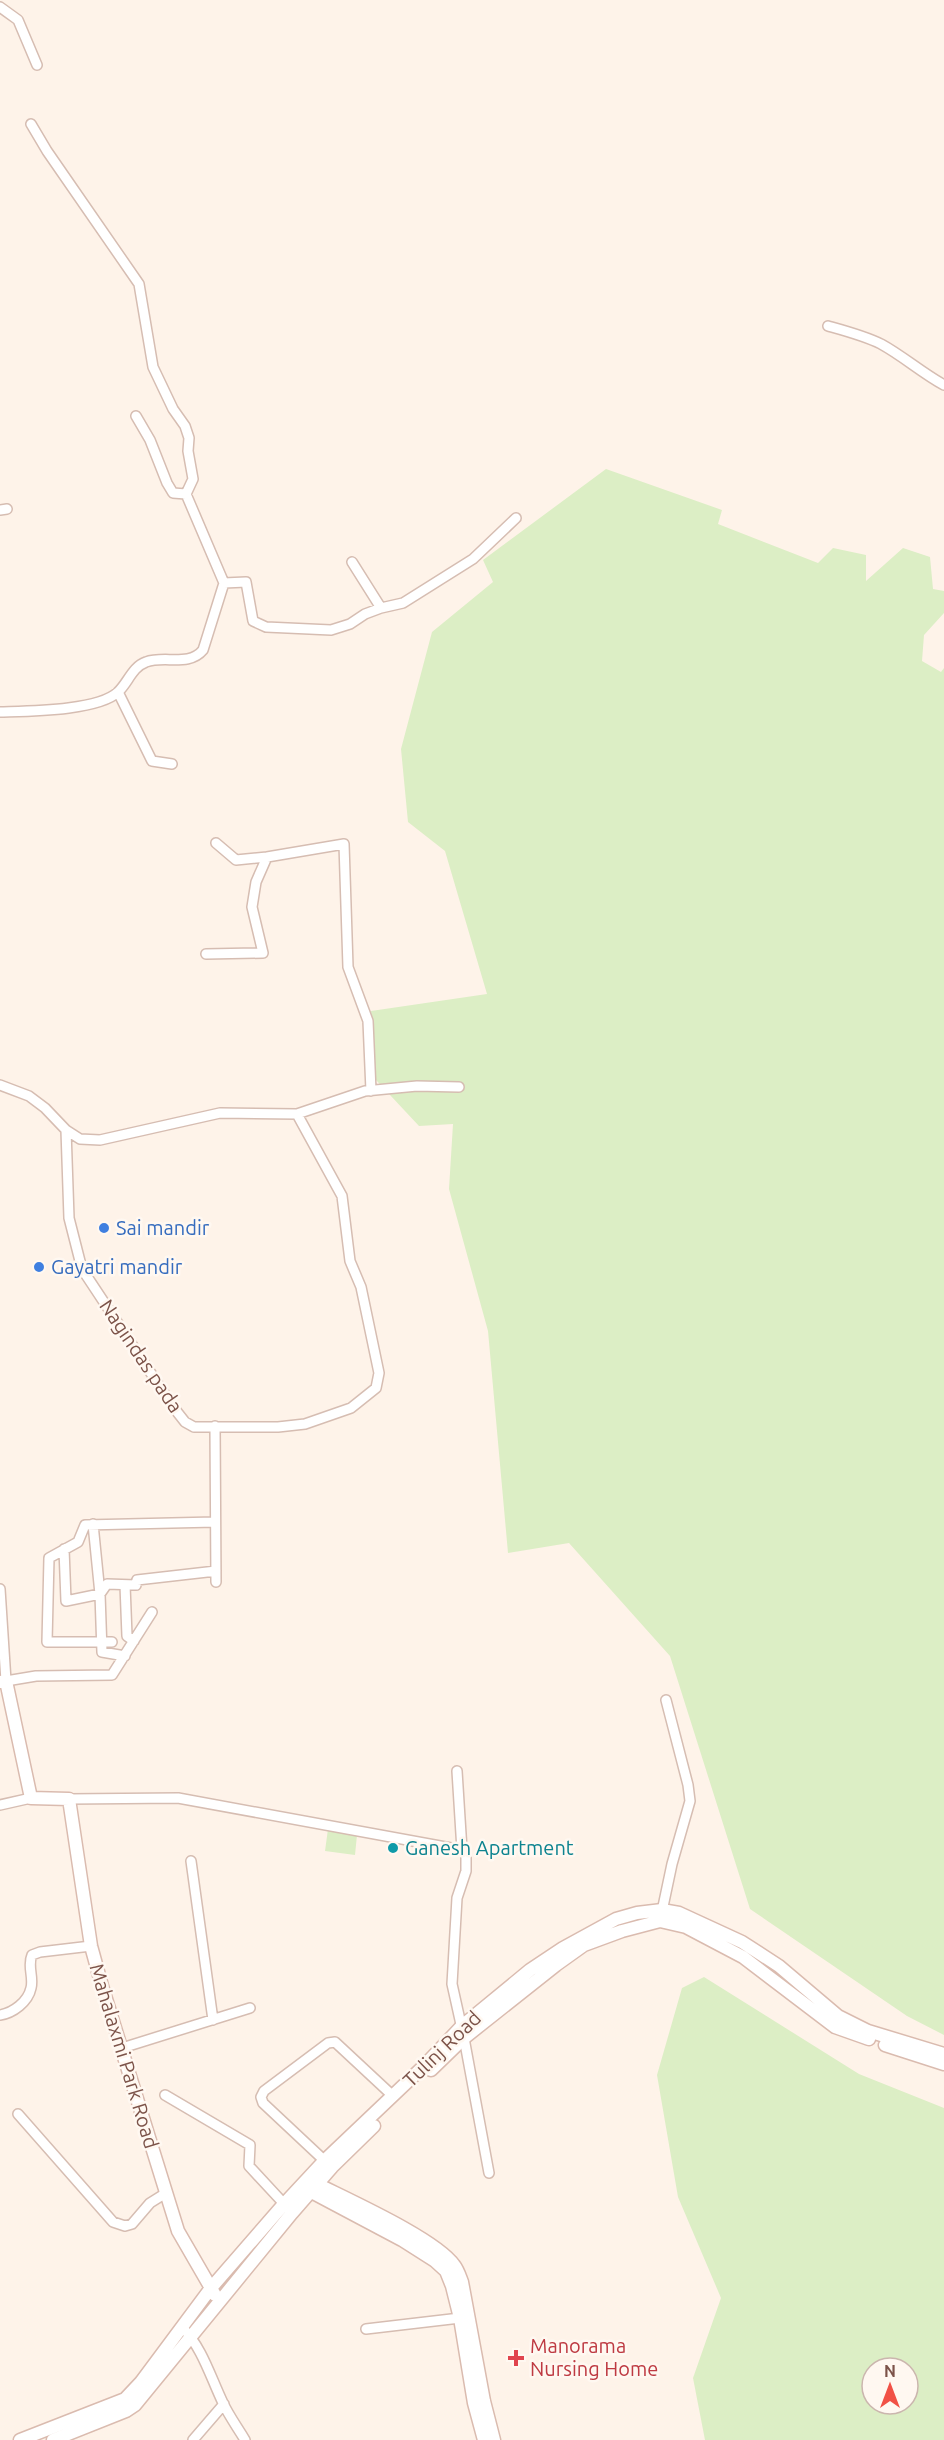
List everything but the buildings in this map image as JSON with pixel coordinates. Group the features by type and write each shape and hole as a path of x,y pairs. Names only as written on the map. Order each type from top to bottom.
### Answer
{"main road":[{"path":"3,1682 31,1798 69,1799"},
{"name":"Mahalaxmi Park Road","path":"69,1799 91,1946 178,2231 219,2301"},
{"path":"661,1915 679,1913 742,1942 779,1966 838,2016 868,2031 944,2054"},
{"name":"Tulinj Road","path":"20,2440 125,2399 141,2382 212,2288 393,2096 463,2032 584,1945 661,1915 743,1957 835,2027 944,2064"},
{"name":"Tulinj Road","path":"328,2164 463,2032"},
{"path":"309,2186 402,2240 435,2261 446,2271 472,2355 494,2440"},
{"path":"309,2186 408,2231 442,2253 454,2265 462,2282 472,2355 474,2403 484,2440"},
{"name":"Tulinj Road","path":"52,2440 126,2412 143,2396 192,2338 288,2209"}],"street":[{"path":"0,7 18,20 37,65"},
{"path":"0,712 51,711 104,700 118,692 136,668 145,662 190,659 198,656 203,650 224,582 186,494 193,479 188,451 189,438 185,426 173,409 153,367 139,284 47,152 31,124"},
{"path":"828,326 880,344 920,372 944,385"},
{"path":"136,416 153,446 173,493 186,494"},
{"path":"224,582 246,582 253,621 266,627 331,630 351,624 365,614 403,603 431,587 473,559 516,518"},
{"path":"351,562 381,608"},
{"path":"118,692 152,761 172,764"},
{"path":"216,843 236,860 344,844 348,967 368,1021 370,1091"},
{"path":"206,954 263,953 252,907 256,882 267,856"},
{"path":"0,1085 29,1096 45,1108 66,1130 80,1139 100,1140 220,1113 297,1114 370,1091 417,1086 459,1087"},
{"name":"Nagindas pada","path":"66,1130 69,1218 82,1269 185,1422 194,1427 278,1427 305,1424 351,1408 376,1388 379,1372 361,1287 350,1261 342,1196 297,1114"},
{"path":"215,1426 216,1582"},
{"path":"107,1642 47,1642 49,1558 78,1542 85,1524 215,1522"},
{"path":"93,1524 107,1642 102,1652 125,1656"},
{"path":"64,1549 66,1601 100,1594 107,1584 136,1585 137,1580 216,1571"},
{"path":"125,1585 127,1636 134,1641"},
{"path":"0,1589 3,1682 36,1676 112,1675 152,1612"},
{"path":"661,1915 690,1802 688,1785 666,1700"},
{"path":"458,1771 462,1850"},
{"path":"0,1805 31,1798"},
{"path":"69,1799 178,1798 462,1850 466,1854 466,1871 457,1898 451,1975 489,2173"},
{"path":"191,1861 213,2020"},
{"path":"0,2015 22,2004 31,1989 30,1961 32,1955 91,1946"},
{"path":"122,2048 250,2008"},
{"path":"328,2164 262,2103 261,2097 264,2091 328,2043 335,2042 393,2096"},
{"path":"165,2095 250,2145 249,2166 288,2209"},
{"path":"18,2114 113,2222 120,2225 132,2224 150,2203 166,2193"},
{"path":"366,2329 459,2318"},
{"path":"182,2327 205,2358 224,2404 245,2440"},
{"path":"193,2440 224,2404"}],"green space":[{"path":"606,469 722,510 718,524 818,563 833,548 866,555 866,581 903,548 930,557 933,589 944,591 944,613 924,635 922,661 941,672 944,668 944,2035 907,2016 750,1909 670,1656 569,1543 508,1553 488,1331 449,1189 453,1124 419,1126 376,1080 371,1011 487,994 445,851 408,822 401,749 432,632 493,582 483,560"},
{"path":"328,1829 357,1835 355,1855 325,1851"},
{"path":"704,1977 859,2074 944,2108 944,2440 705,2440 693,2378 721,2298 678,2197 657,2075 682,1988"}],"place":[{"name":"Sai mandir","path":"104,1228"},
{"name":"Gayatri mandir","path":"39,1267"},
{"name":"Ganesh Apartment","path":"393,1848"},
{"name":"Manorama Nursing Home","path":"516,2358"}]}
